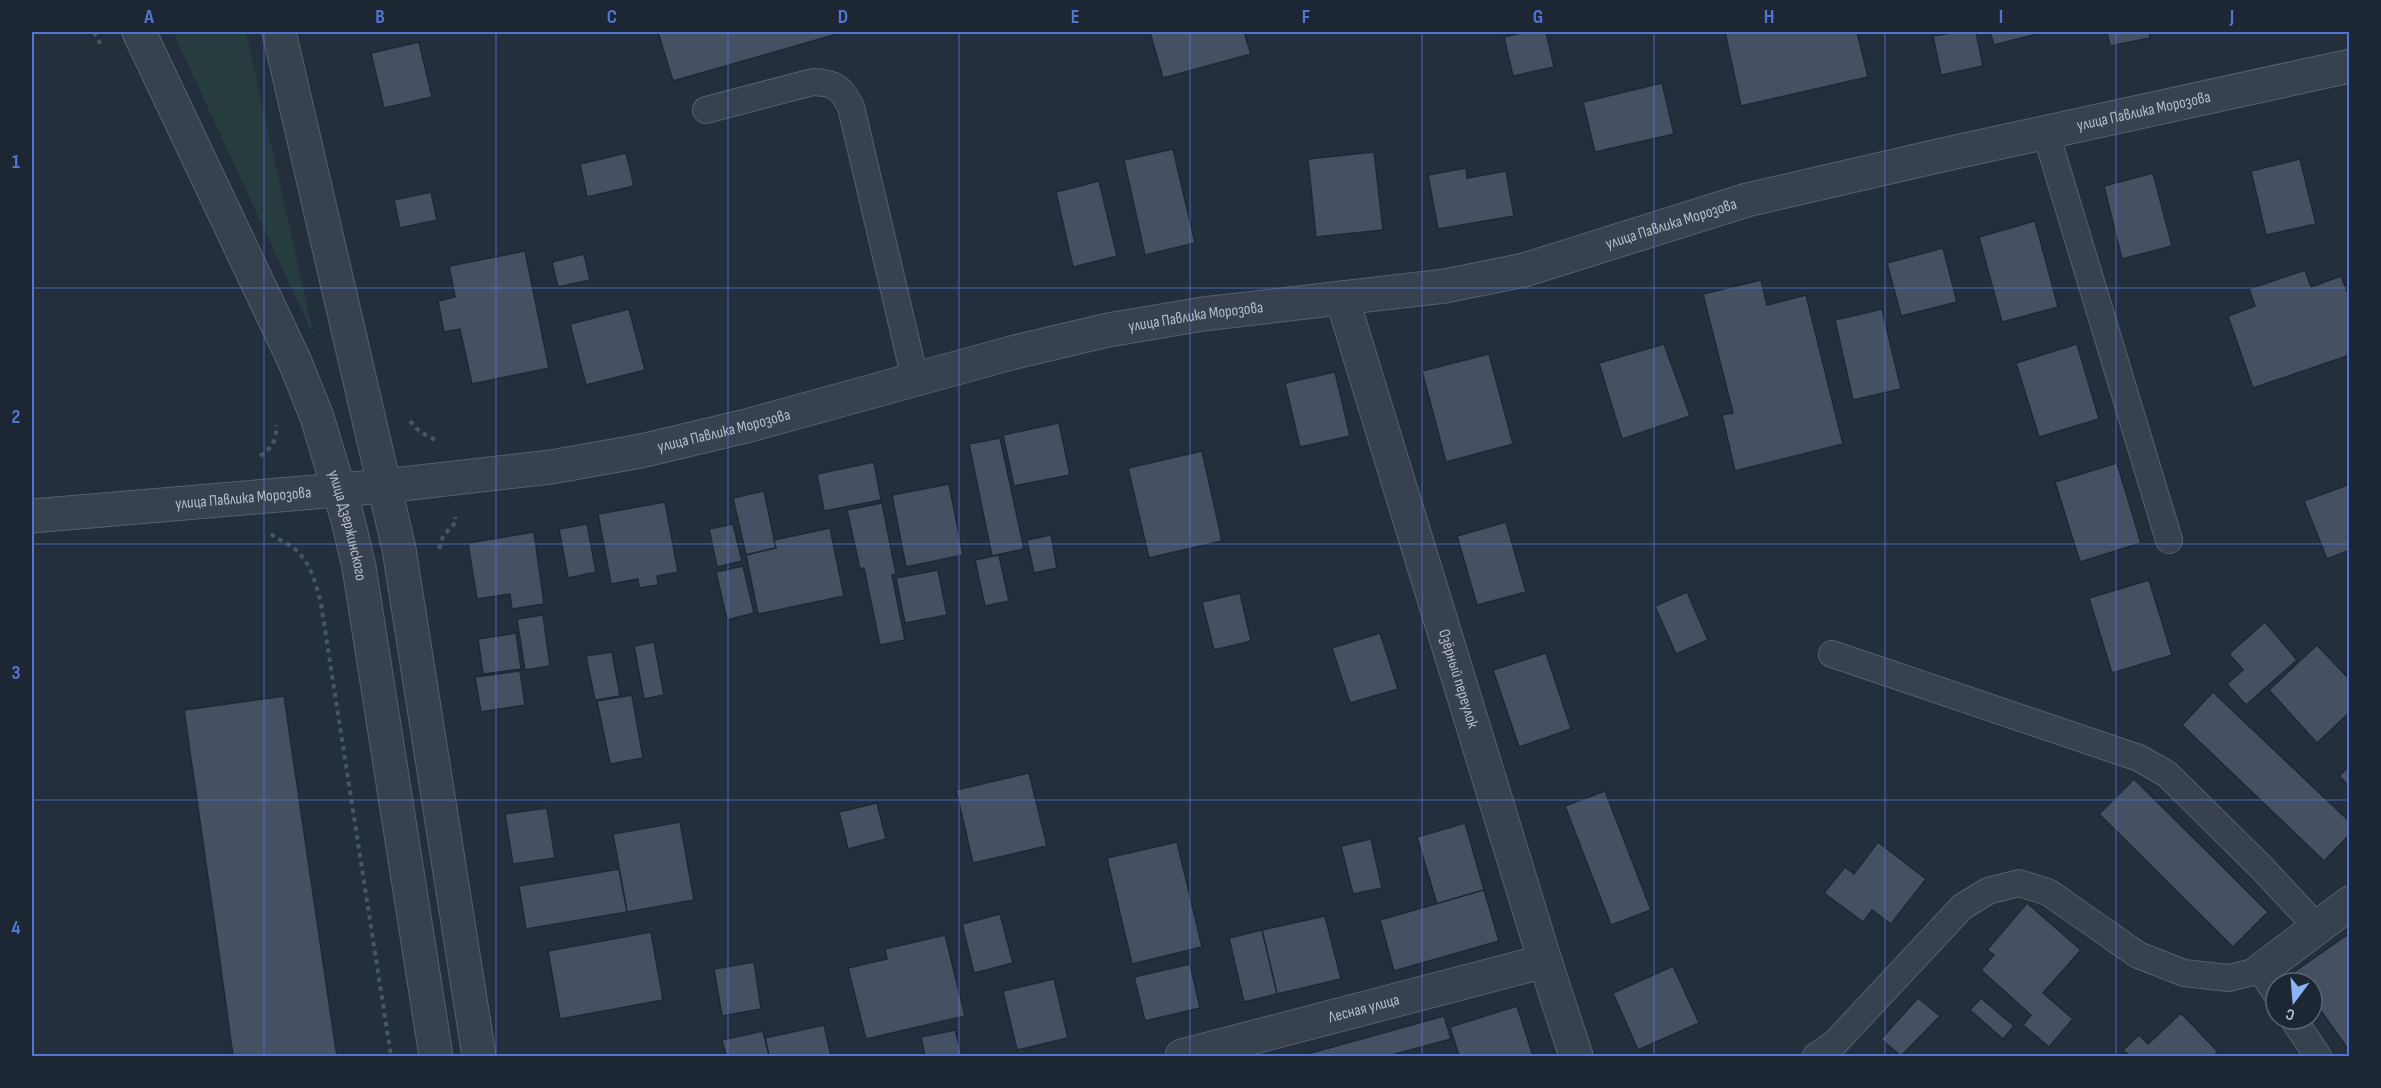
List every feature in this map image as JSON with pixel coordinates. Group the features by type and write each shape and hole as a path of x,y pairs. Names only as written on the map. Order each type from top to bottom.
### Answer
{"street":[{"name":"улица Дзержинского","path":"139,32 295,362 317,417 339,490 359,567 436,1056"},
{"path":"279,32 399,549 479,1056"},
{"name":"улица Павлика Морозова","path":"32,516 384,486 551,467 641,451 746,426 915,379 1108,330 1203,314 1445,286 1524,270 1747,201 2349,66"},
{"name":"Озёрный переулок","path":"1342,298 1545,962 1576,1056"},
{"path":"2279,971 2318,928 2349,903"},
{"name":"Лесная улица","path":"1182,1056 1545,962"}],"lane":[{"path":"706,110 813,82 829,82 843,92 851,107 915,379"},
{"path":"2046,133 2169,540"},
{"path":"1832,654 2139,758 2167,774 2262,868 2318,928"},
{"path":"1816,1056 1835,1043 1962,907 1988,891 2019,883 2048,892 2138,955 2184,973 2264,982"},
{"path":"2301,1031 2318,1056"}],"path":[{"path":"271,535 294,549 303,558 313,576 321,604 391,1056"}],"green space":[{"path":"173,32 246,32 314,337"}],"building":[{"path":"658,32 844,32 673,81"},
{"path":"1150,32 1244,32 1251,54 1163,78"},
{"path":"1526,32 1546,32 1554,67 1513,76 1504,37"},
{"path":"1725,32 1857,32 1868,77 1741,106"},
{"path":"1976,32 1983,66 1941,75 1933,36"},
{"path":"1990,32 2036,32 2037,34 1994,45"},
{"path":"2107,32 2149,32 2150,38 2110,46"},
{"path":"419,42 432,97 384,108 371,53"},
{"path":"1662,83 1674,134 1595,152 1583,102"},
{"path":"1173,149 1195,243 1145,255 1124,160"},
{"path":"1374,152 1383,230 1316,237 1308,159"},
{"path":"626,153 634,186 587,197 580,164"},
{"path":"2300,159 2316,224 2266,235 2251,171"},
{"path":"1466,168 1467,178 1506,171 1514,216 1438,229 1428,175"},
{"path":"2153,173 2172,246 2122,259 2104,186"},
{"path":"1099,181 1117,256 1073,267 1056,192"},
{"path":"431,192 437,220 400,228 394,200"},
{"path":"2035,221 2058,307 2002,322 1979,237"},
{"path":"1943,248 1957,302 1901,316 1887,263"},
{"path":"525,251 549,368 472,384 460,329 444,332 438,301 455,297 449,266"},
{"path":"584,254 590,280 558,287 552,262"},
{"path":"2305,270 2311,287 2341,276 2350,299 2350,355 2253,388 2228,316 2255,306 2249,289"},
{"path":"1761,280 1767,305 1806,295 1843,444 1735,471 1722,415 1733,413 1703,294"},
{"path":"629,309 645,370 586,385 570,324"},
{"path":"1882,309 1901,389 1853,400 1835,320"},
{"path":"1664,344 1690,416 1622,439 1599,363"},
{"path":"2077,344 2099,419 2039,437 2016,363"},
{"path":"1489,354 1513,444 1446,462 1422,371"},
{"path":"1335,372 1350,436 1300,447 1285,383"},
{"path":"1059,423 1070,475 1014,486 1003,435"},
{"path":"1000,438 1024,549 992,556 969,444"},
{"path":"1202,451 1222,541 1149,558 1128,468"},
{"path":"874,462 881,500 824,511 817,474"},
{"path":"2117,463 2141,543 2080,562 2055,482"},
{"path":"949,484 963,555 906,567 892,495"},
{"path":"2350,484 2350,550 2327,559 2304,501"},
{"path":"764,491 776,548 746,555 733,498"},
{"path":"665,502 678,572 657,576 658,585 639,588 638,579 611,584 598,514"},
{"path":"882,503 896,574 892,575 905,640 880,645 864,568 860,569 847,510"},
{"path":"1506,522 1526,592 1477,605 1457,536"},
{"path":"587,524 596,572 568,578 559,529"},
{"path":"733,524 742,561 717,567 709,529"},
{"path":"830,528 844,596 758,614 746,555 776,548 774,540"},
{"path":"534,532 544,604 512,609 510,594 477,599 468,543"},
{"path":"1051,535 1057,568 1034,573 1027,540"},
{"path":"999,555 1009,601 985,606 975,560"},
{"path":"743,566 754,613 727,620 716,572"},
{"path":"938,570 947,615 905,623 896,578"},
{"path":"2149,580 2172,655 2112,673 2089,598"},
{"path":"1687,592 1708,640 1676,654 1655,606"},
{"path":"1240,593 1251,641 1214,650 1202,602"},
{"path":"543,615 550,666 525,670 517,619"},
{"path":"2265,622 2297,660 2246,705 2227,684 2243,670 2229,654"},
{"path":"516,633 521,669 483,674 478,639"},
{"path":"1380,633 1398,689 1350,703 1332,648"},
{"path":"654,642 664,695 644,699 634,646"},
{"path":"2317,645 2350,680 2350,712 2317,743 2269,690"},
{"path":"612,652 620,696 595,700 586,656"},
{"path":"1546,653 1571,729 1519,747 1493,670"},
{"path":"520,671 525,705 481,712 475,677"},
{"path":"2213,692 2350,822 2350,834 2324,861 2182,725"},
{"path":"632,695 643,758 610,764 597,701"},
{"path":"284,696 337,1056 233,1056 184,710"},
{"path":"2350,766 2350,787 2339,776"},
{"path":"1029,773 1047,846 973,863 956,790"},
{"path":"2134,779 2268,912 2233,947 2099,814"},
{"path":"1605,791 1651,910 1611,925 1565,806"},
{"path":"877,803 886,839 848,849 839,812"},
{"path":"547,808 555,858 513,864 505,814"},
{"path":"680,822 694,900 627,912 613,834"},
{"path":"1465,823 1484,890 1437,904 1417,837"},
{"path":"1371,839 1382,888 1353,894 1341,846"},
{"path":"1177,842 1202,947 1132,964 1107,858"},
{"path":"1878,842 1926,879 1891,924 1872,910 1863,922 1824,893 1845,867 1854,874"},
{"path":"619,869 627,912 526,929 519,886"},
{"path":"1484,890 1499,941 1394,971 1380,920"},
{"path":"2027,903 2081,950 2043,993 2073,1019 2049,1047 2023,1025 2031,1015 1981,970 1994,955 1987,950"},
{"path":"1000,914 1013,963 974,973 962,924"},
{"path":"1325,916 1341,979 1277,994 1262,930"},
{"path":"1262,930 1277,994 1244,1002 1229,938"},
{"path":"651,932 663,1000 560,1019 548,951"},
{"path":"2350,933 2350,1052 2324,1015 2324,971 2295,971"},
{"path":"945,935 965,1016 866,1039 848,968 887,959 885,949"},
{"path":"754,962 761,1009 722,1016 714,969"},
{"path":"1190,964 1200,1008 1145,1021 1134,977"},
{"path":"1673,966 1699,1023 1638,1050 1613,993"},
{"path":"1054,979 1068,1038 1017,1050 1003,991"},
{"path":"1918,998 1940,1016 1901,1056 1881,1039"},
{"path":"1981,998 2014,1026 2003,1039 1970,1010"},
{"path":"1517,1006 1533,1056 1459,1056 1450,1027"},
{"path":"2181,1013 2218,1052 2213,1056 2130,1056 2123,1050 2139,1035 2148,1044"},
{"path":"1444,1016 1451,1039 1388,1056 1312,1056 1311,1053"},
{"path":"824,1025 831,1056 769,1056 765,1038"},
{"path":"955,1030 962,1056 925,1056 921,1037"},
{"path":"763,1031 769,1056 726,1056 722,1040"}]}
